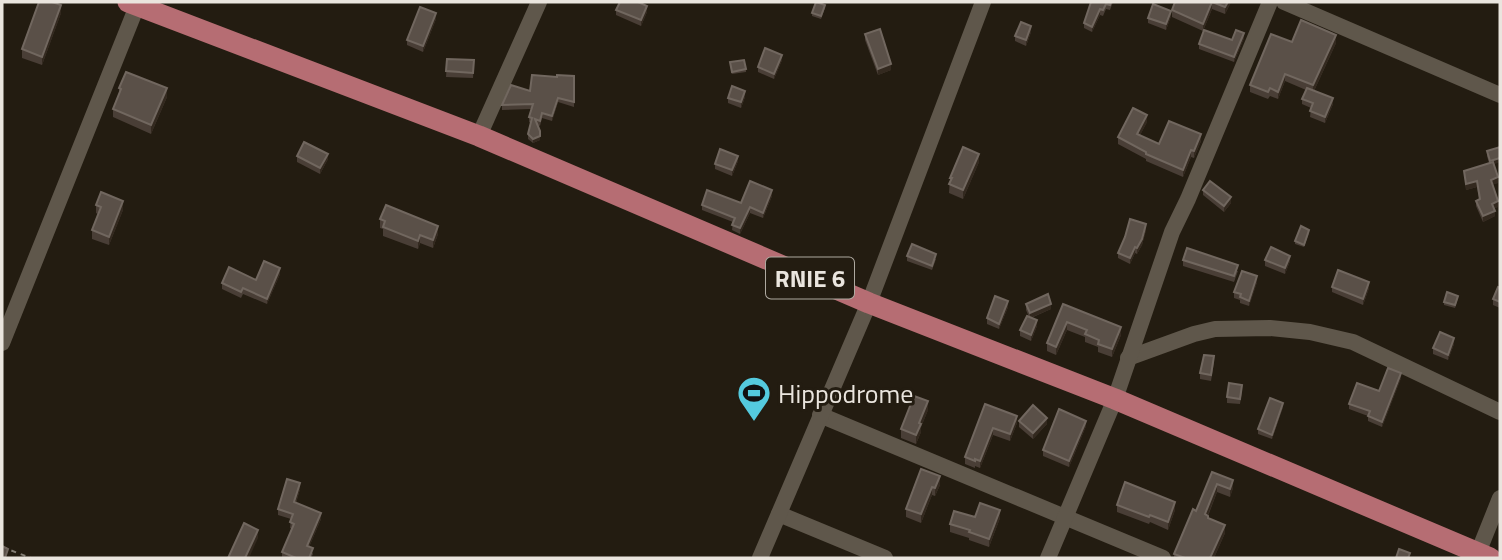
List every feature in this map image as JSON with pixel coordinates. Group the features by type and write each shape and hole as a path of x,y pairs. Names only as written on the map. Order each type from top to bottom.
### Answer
{"main road":[{"name":"RNIE 6","path":"132,4 479,136 869,303 1115,399 1481,557"}],"street":[{"path":"479,136 539,2"},
{"path":"760,558 869,303 983,2"},
{"path":"1048,558 1115,399 1172,232 1270,2"},
{"path":"1284,2 1500,95"},
{"path":"2,342 132,4"},
{"path":"1128,358 1215,329 1270,328 1310,331 1353,342 1500,412"},
{"path":"820,415 1163,558"},
{"path":"1481,557 1500,498"},
{"path":"779,514 885,558"}],"path":[{"path":"2,547 31,558"}],"building":[{"path":"39,2 61,5 42,57 22,49"},
{"path":"620,2 638,2 647,6 641,20 616,10"},
{"path":"816,2 825,5 821,16 812,13"},
{"path":"1091,2 1111,2 1110,5 1106,4 1103,10 1100,9 1092,27 1084,23"},
{"path":"1175,2 1212,2 1203,24 1172,10"},
{"path":"1212,2 1228,2 1225,7"},
{"path":"1153,4 1171,11 1166,24 1148,18"},
{"path":"420,7 436,13 423,46 407,40"},
{"path":"1301,20 1336,35 1313,85 1285,74 1278,92 1270,88 1268,92 1250,85 1271,34 1292,42"},
{"path":"1021,22 1031,26 1026,40 1015,36"},
{"path":"880,29 891,64 878,69 865,34"},
{"path":"1204,30 1232,40 1236,30 1244,33 1234,57 1199,44"},
{"path":"765,48 782,55 774,74 758,67"},
{"path":"447,59 474,60 473,73 446,71"},
{"path":"744,60 746,69 732,72 730,62"},
{"path":"126,72 167,88 151,125 113,109"},
{"path":"532,75 574,76 574,102 558,98 552,116 542,113 540,121 535,119 540,136 533,139 528,134 533,104 502,105 511,85 530,91"},
{"path":"732,86 745,91 741,102 728,98"},
{"path":"1307,88 1333,98 1325,117 1310,111 1313,103 1302,99"},
{"path":"1133,108 1147,115 1137,134 1159,144 1169,121 1201,134 1183,170 1146,154 1118,137"},
{"path":"304,142 328,154 320,168 297,156"},
{"path":"963,147 979,154 963,190 949,184"},
{"path":"1500,147 1500,158 1490,161 1487,151"},
{"path":"720,149 738,156 732,170 715,164"},
{"path":"1493,162 1498,177 1491,180 1498,201 1492,204 1495,211 1483,216 1476,201 1480,199 1477,181 1466,184 1464,171"},
{"path":"750,181 772,190 763,213 750,207 740,228 732,225 735,218 702,205 707,190 741,203"},
{"path":"1210,181 1231,197 1224,206 1203,190"},
{"path":"101,192 123,201 109,237 92,230 101,207 96,205"},
{"path":"386,205 438,226 433,240 420,235 418,241 383,227 385,221 380,219"},
{"path":"1130,219 1146,224 1142,239 1130,258 1118,253"},
{"path":"1301,226 1309,230 1304,245 1295,241"},
{"path":"912,244 936,254 932,266 907,256"},
{"path":"1271,247 1290,256 1285,268 1265,260"},
{"path":"1187,248 1238,265 1234,276 1183,260"},
{"path":"264,261 280,268 267,299 243,288 241,292 222,283 229,267 256,280"},
{"path":"1338,270 1369,282 1363,299 1332,287"},
{"path":"1242,271 1257,276 1249,301 1234,292"},
{"path":"1498,287 1500,288 1500,302 1493,299"},
{"path":"1447,292 1458,296 1455,305 1444,302"},
{"path":"1048,294 1051,304 1030,313 1026,304"},
{"path":"995,296 1008,301 999,324 987,318"},
{"path":"1063,304 1121,327 1112,349 1098,344 1099,340 1085,334 1087,330 1067,322 1056,347 1047,343"},
{"path":"1027,316 1037,320 1031,335 1020,330"},
{"path":"1440,332 1454,338 1448,355 1433,348"},
{"path":"1204,355 1214,356 1211,375 1200,373"},
{"path":"1388,368 1401,373 1382,422 1368,416 1370,411 1349,404 1357,383 1379,391"},
{"path":"1229,383 1242,385 1240,399 1227,397"},
{"path":"914,396 928,401 916,435 901,429"},
{"path":"1270,398 1283,403 1272,435 1258,429"},
{"path":"985,404 1017,416 1010,434 993,428 980,461 975,461 965,457"},
{"path":"1033,405 1047,418 1033,433 1019,421"},
{"path":"1059,409 1086,421 1069,461 1043,450"},
{"path":"921,469 940,476 935,488 932,487 921,514 906,509"},
{"path":"1212,472 1233,480 1230,489 1217,484 1205,514 1225,525 1210,558 1185,558 1174,554 1193,509 1196,511"},
{"path":"287,479 300,483 294,502 321,513 307,546 313,548 309,558 296,558 282,552 294,524 290,522 293,514 278,509"},
{"path":"1125,482 1175,502 1168,522 1117,505"},
{"path":"980,503 1000,510 989,539 950,524 954,511 975,517"},
{"path":"244,523 258,530 245,558 228,558"},
{"path":"2,546 8,549 5,558 2,558"},
{"path":"1399,549 1410,553 1408,558 1396,558"}],"place":[{"name":"Hippodrome","path":"754,423"}]}
